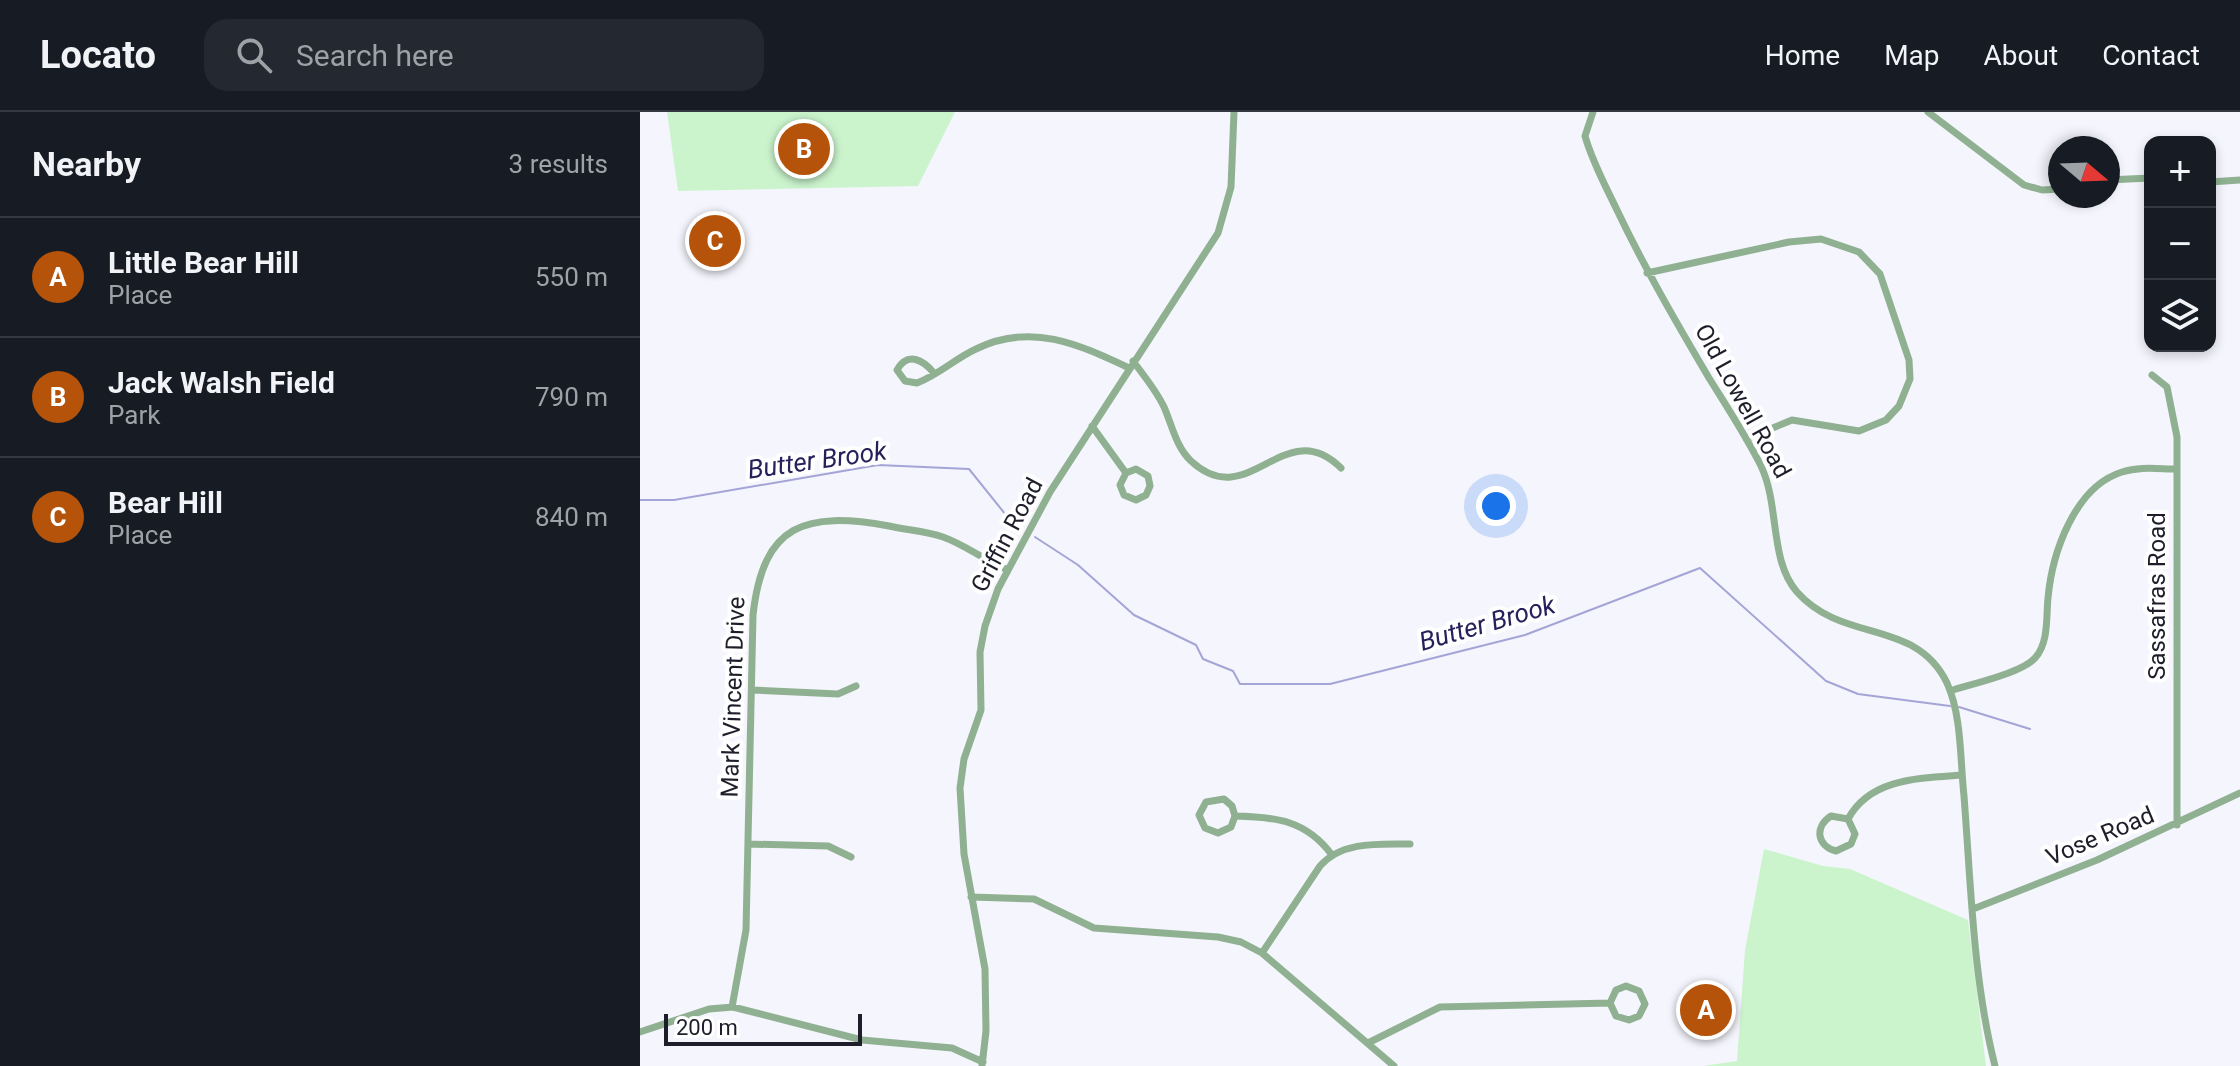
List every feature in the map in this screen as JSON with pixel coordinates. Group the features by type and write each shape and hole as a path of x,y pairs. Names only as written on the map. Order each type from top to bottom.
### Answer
{"street":[{"name":"Griffin Road","path":"982,1064 986,1031 985,969 961,832 960,774 981,710 981,640 995,596 1008,570 1092,426 1218,233 1231,187 1234,112"},
{"name":"Old Lowell Road","path":"1593,112 1584,129 1588,148 1647,273 1746,439 1770,486 1781,564 1796,591 1827,618 1843,625 1889,635 1923,652 1938,667 1950,691 1962,775 1980,992 1995,1066"},
{"path":"1928,112 2024,185 2048,190"},
{"path":"2120,179 2144,178"},
{"path":"2216,182 2240,180"},
{"path":"1647,273 1789,242 1821,239 1841,243 1859,252 1880,274 1909,360 1910,379 1899,406 1886,420 1859,431 1840,431 1792,420 1746,439"},
{"path":"934,373 925,363 913,359 901,364 897,370 901,378 913,383 934,373 986,344 1030,336 1062,340 1131,364 1159,398 1181,448 1191,461 1207,472 1225,477 1246,475 1296,449 1318,453 1341,468"},
{"name":"Sassafras Road","path":"2152,375 2167,387 2174,409 2177,469 2177,825"},
{"path":"1092,426 1126,473"},
{"path":"1136,469 1148,476 1150,486 1143,498 1133,500 1124,495 1120,485 1126,473 1136,469"},
{"path":"1950,691 2022,666 2038,655 2044,640 2057,551 2073,518 2094,490 2105,480 2131,469 2177,469"},
{"name":"Mark Vincent Drive","path":"732,1007 745,940 758,580 776,546 798,528 820,520 846,519 928,533 1008,570"},
{"path":"752,690 838,694 856,686"},
{"path":"1848,819 1859,802 1885,786 1906,780 1962,775"},
{"name":"Vose Road","path":"1973,909 2177,825 2240,793"},
{"path":"1216,798 1230,803 1235,816 1231,827 1218,833 1205,828 1199,815 1203,804 1216,798"},
{"path":"1235,816 1294,822 1317,837 1332,855"},
{"path":"1831,816 1848,819 1854,828 1851,844 1842,850 1825,846 1819,836 1822,824 1831,816"},
{"path":"748,844 828,846 851,857"},
{"path":"1262,953 1320,866 1332,855 1368,845 1410,844"},
{"path":"971,897 1034,899 1094,928 1218,937 1241,942 1262,953 1394,1066"},
{"path":"1626,986 1639,991 1645,1004 1639,1016 1625,1020 1613,1013 1610,1003 1613,993 1626,986"},
{"path":"1368,1043 1440,1007 1610,1003"},
{"path":"640,1032 709,1009 732,1007 862,1040 952,1048 982,1064"}],"green space":[{"path":"667,112 955,112 918,186 678,191"},
{"path":"1764,849 1823,866 1850,869 1968,920 1986,1066 1703,1066 1737,1061 1745,950"}],"waterway":[{"name":"Butter Brook","path":"640,500 674,500 878,465 969,469 1018,530"},
{"name":"Butter Brook","path":"1035,537 1078,565 1134,615 1196,645 1203,659 1233,671 1240,684 1330,684 1525,635 1700,568 1826,681 1858,694 1950,706"},
{"name":"Butter Brook","path":"1959,707 2030,729"}],"place":[{"name":"Jack Walsh Field","path":"804,149"},
{"name":"Bear Hill","path":"715,241"},
{"name":"Little Bear Hill","path":"1706,1010"}]}
